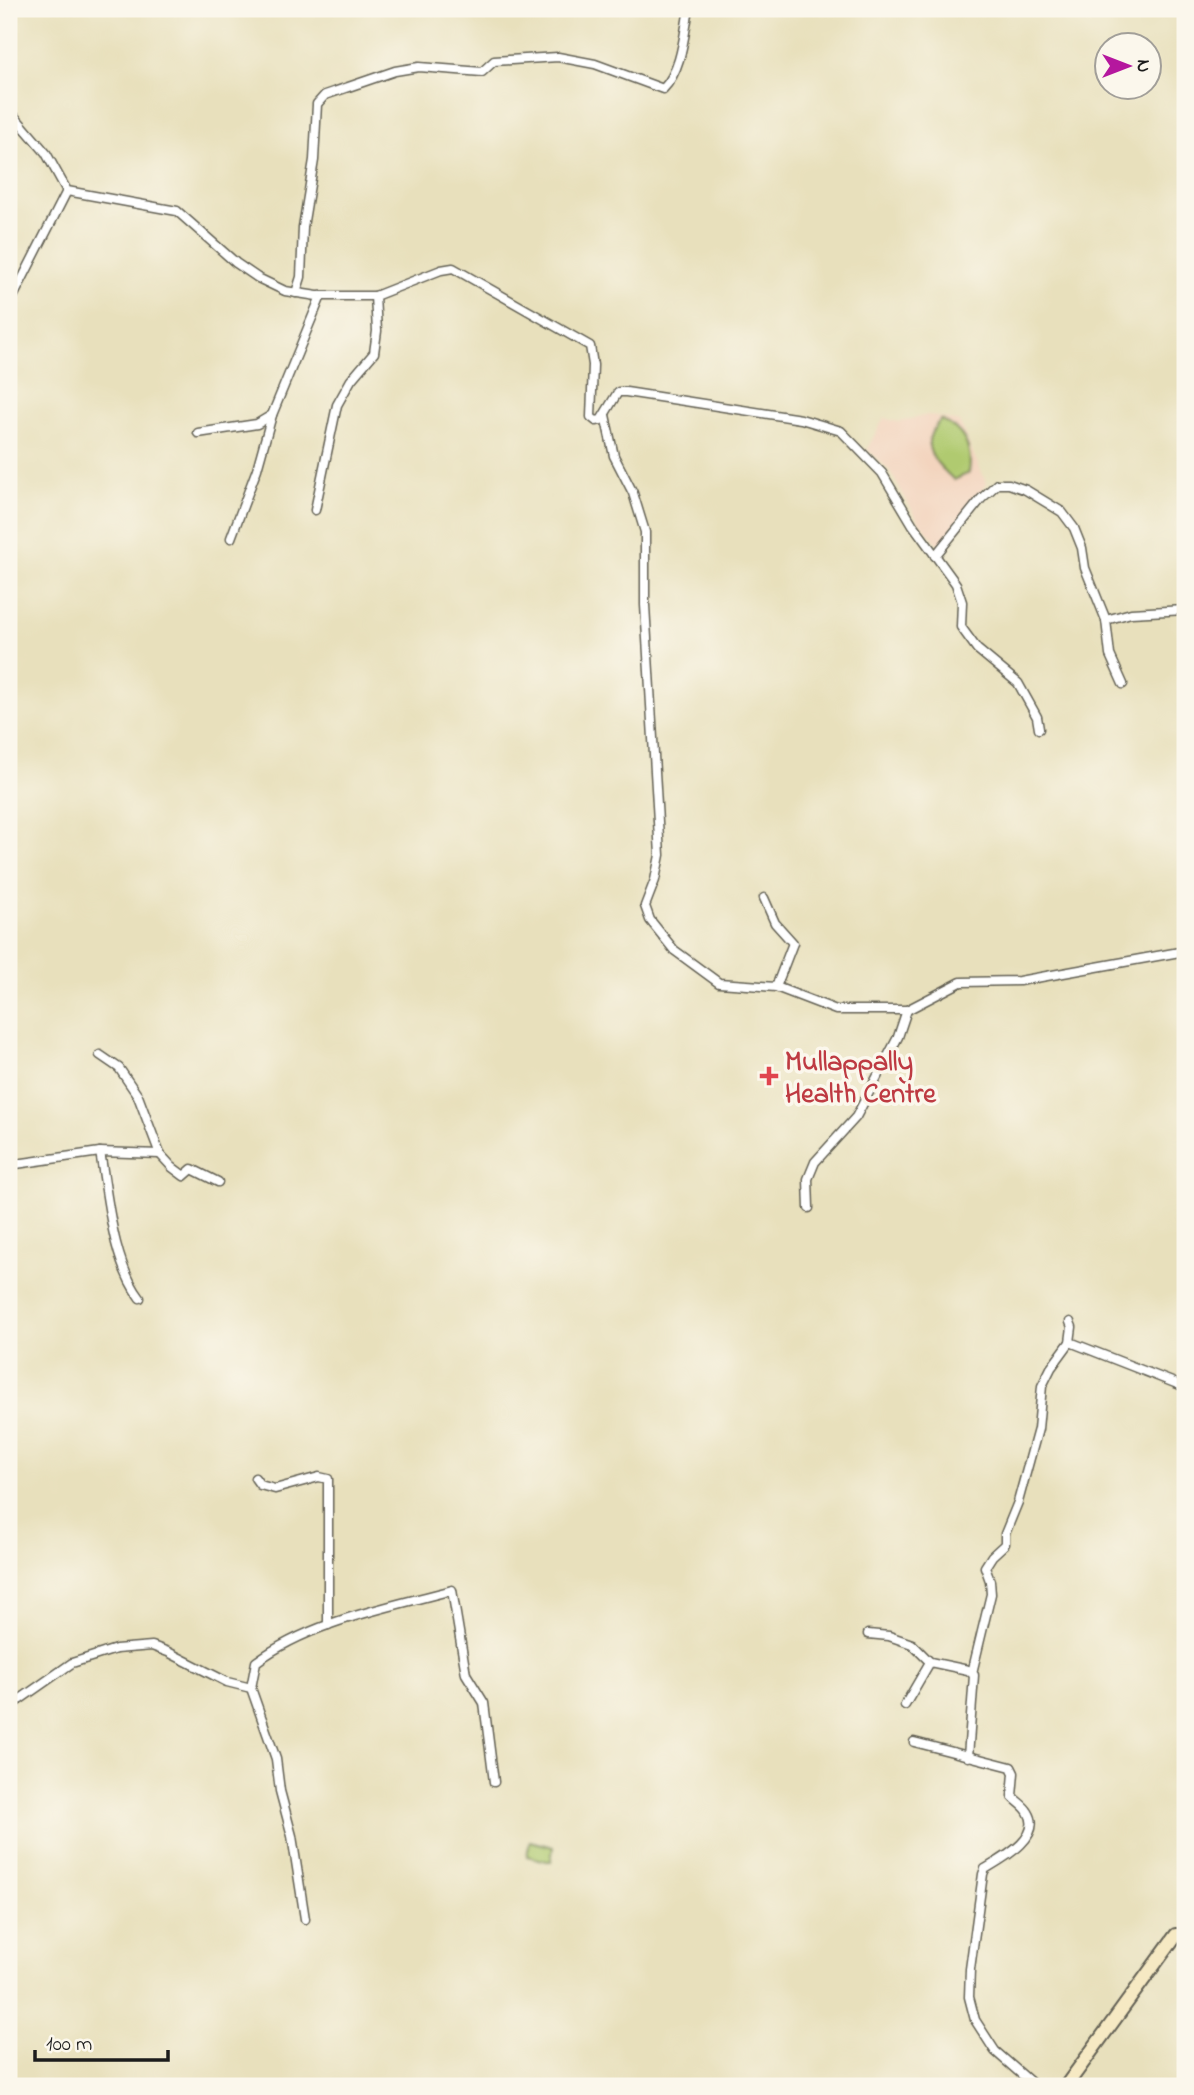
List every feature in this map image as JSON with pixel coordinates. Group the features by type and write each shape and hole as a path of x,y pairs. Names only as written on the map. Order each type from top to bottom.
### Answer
{"main road":[{"path":"1066,2086 1175,1935 1185,1936"}],"street":[{"path":"296,293 301,277 303,227 314,160 317,104 325,95 395,71 419,67 482,72 494,61 558,57 595,64 663,89 669,83 681,52 689,9"},
{"path":"9,110 46,153 67,191"},
{"path":"67,191 177,211 236,263 258,278 296,293 375,296 441,270 453,268 590,346 593,365 591,417 596,421 605,415 618,392 626,392 801,419 841,430 882,473 913,525 956,584 962,602 961,627 976,649 1018,683 1037,717 1039,729"},
{"path":"9,305 67,191"},
{"path":"230,538 257,468 272,415 321,296"},
{"path":"315,510 337,405 351,380 374,353 377,331 375,296"},
{"path":"198,433 257,424 272,415"},
{"path":"605,415 614,456 633,493 645,532 645,605 660,855 655,880 645,906 650,920 674,950 719,983 776,987 836,1010 907,1010 961,982 1019,981 1185,951"},
{"path":"935,556 990,488 997,484 1009,484 1026,490 1062,512 1074,528 1082,548 1085,568 1106,620 1110,654 1123,684"},
{"path":"1106,620 1131,613 1185,610"},
{"path":"764,898 775,923 793,943 776,987"},
{"path":"809,1208 808,1179 815,1161 856,1117 898,1037 907,1010"},
{"path":"100,1055 119,1068 138,1096 160,1154 172,1167 184,1176 192,1169 218,1182"},
{"path":"9,1166 100,1152 160,1154"},
{"path":"100,1152 121,1263 130,1286 140,1298"},
{"path":"968,1756 972,1673 991,1594 985,1567 1005,1544 1005,1534 1018,1502 1038,1429 1042,1386 1070,1342 1070,1322"},
{"path":"1070,1342 1185,1387"},
{"path":"255,1478 260,1485 275,1489 319,1477 328,1479 328,1625"},
{"path":"305,1919 276,1759 251,1688 256,1662 272,1650 328,1625 452,1590 466,1674 484,1703 494,1782"},
{"path":"868,1634 889,1636 912,1644 930,1662 972,1673"},
{"path":"9,1707 72,1663 116,1649 152,1646 227,1682 251,1688"},
{"path":"905,1705 930,1662"},
{"path":"914,1742 1011,1767 1014,1773 1012,1796 1027,1810 1030,1817 1031,1824 1026,1838 1014,1851 985,1869 983,1874 970,1969 969,1997 975,2020 995,2051 1035,2086"}],"shaded area":[{"path":"928,415 959,422 987,484 940,546 919,522 889,470 867,449 884,418 898,422"}],"green space":[{"path":"941,420 961,435 970,456 969,473 954,480 935,459 929,445 930,437"},
{"path":"530,1841 553,1847 551,1862 527,1856"}],"place":[{"name":"Mullappally Health Centre","path":"769,1076"}]}
